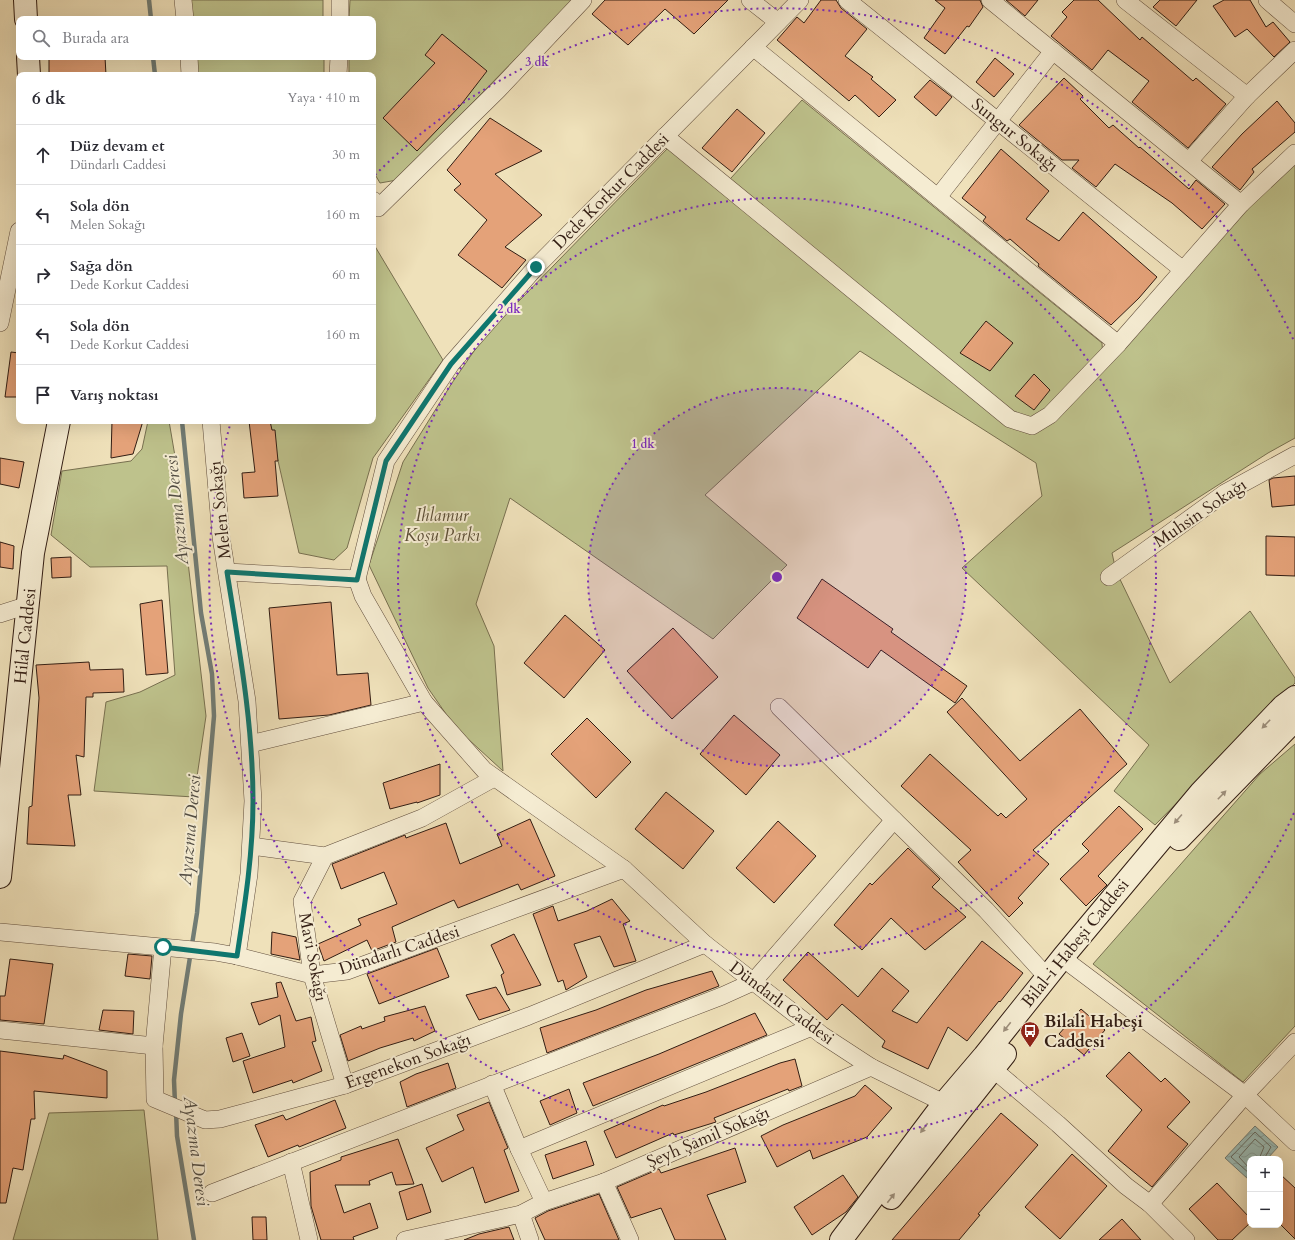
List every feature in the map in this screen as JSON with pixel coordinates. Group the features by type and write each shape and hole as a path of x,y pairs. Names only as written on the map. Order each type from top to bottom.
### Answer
{"street":[{"path":"25,0 26,16"},
{"path":"183,0 185,16"},
{"path":"340,0 340,16"},
{"path":"376,205 378,208 498,90 583,0"},
{"path":"750,0 778,22"},
{"name":"Dede Korkut Caddesi","path":"357,580 386,461 451,364 536,267 800,0"},
{"name":"Sungur Sokağı","path":"847,0 1182,270"},
{"path":"990,0 1240,204"},
{"path":"1125,0 1247,96"},
{"path":"1267,0 1295,24"},
{"path":"754,47 1118,344"},
{"path":"1189,161 1247,96 1295,50"},
{"path":"938,197 1053,51"},
{"path":"28,60 29,72"},
{"path":"189,60 190,72"},
{"path":"338,72 339,60"},
{"path":"665,136 1010,420 1032,426 1050,415 1118,344 1240,204 1295,153"},
{"path":"0,323 16,246"},
{"name":"Hilal Caddesi","path":"0,877 33,553 58,424"},
{"name":"Melen Sokağı","path":"211,424 221,537 247,701 253,801 249,874 237,956"},
{"name":"Muhsin Sokağı","path":"1108,577 1225,493 1295,455"},
{"path":"227,572 357,580"},
{"name":"Dündarlı Caddesi","path":"357,580 363,596 424,702 484,770 624,869 705,944 812,1027 870,1068 951,1107"},
{"path":"0,614 28,605"},
{"name":"Bilal-i Habeşi Caddesi","path":"841,1240 988,1062 1201,792 1283,706 1295,697"},
{"path":"250,744 424,702"},
{"path":"779,707 986,910 1047,977"},
{"name":"Bilal-i Habeşi Caddesi","path":"988,1062 1047,977 1068,961 1169,849 1295,720"},
{"path":"251,846 325,856 422,818 494,778"},
{"path":"212,1194 291,1162 722,996 753,982 894,820"},
{"name":"Mavi Sokağı","path":"325,856 302,901 312,975 345,1085"},
{"name":"Dündarlı Caddesi","path":"0,932 202,951 237,956 312,975 347,971 624,869"},
{"name":"Ergenekon Sokağı","path":"163,947 154,1046 155,1099 206,1120 220,1119 345,1085 529,1016 705,944"},
{"path":"1068,961 1245,1095 1295,1142"},
{"path":"519,1149 812,1027"},
{"path":"0,1030 154,1046"},
{"path":"1150,1204 1245,1095 1295,1042"},
{"path":"988,1062 1126,1186 1150,1204 1186,1240"},
{"name":"Şeyh Şamil Sokağı","path":"415,1239 521,1214 544,1202 604,1182 870,1068"},
{"path":"492,1084 519,1149 544,1202"},
{"name":"Bilal-i Habeşi Caddesi","path":"859,1240 951,1107"},
{"path":"291,1162 309,1240"},
{"path":"604,1182 630,1240"},
{"path":"521,1214 530,1240"}],"green space":[{"path":"190,0 323,0 323,16 192,16"},
{"path":"350,0 573,0 397,180 380,183 376,176 376,72 349,72 349,60 376,60 376,16 349,16"},
{"path":"195,60 324,60 324,72 196,72"},
{"path":"802,100 1102,343 1103,361 1295,158 1295,438 1268,453 1112,553 1116,571 1170,683 1250,611 1295,678 1295,683 1155,825 1114,791 1149,745 962,568 1042,496 1036,463 860,351 705,495 787,565 713,639 510,498 476,604 494,646 503,771 455,727 428,688 369,565 403,462 452,383 483,338 668,148 721,189"},
{"name":"Ihlamur Koşu Parkı","path":"376,248 443,360 373,458 347,548 334,560 299,553 270,424 376,424"},
{"path":"147,424 170,424 177,468 206,716 194,797 94,791 106,702 140,692 175,675 167,566 90,567 51,535 62,471 131,461 142,449"},
{"path":"1295,744 1295,1026 1243,1082 1093,964 1260,774"},
{"path":"144,1110 158,1240 13,1240 49,1113"}],"water":[{"path":"1255,1126 1278,1147 1270,1156 1247,1156 1247,1178 1225,1158"}],"building":[{"path":"605,0 728,0 694,34 665,9 628,45 592,14"},
{"path":"821,0 836,0 841,8 867,29 845,56 873,77 871,79 896,100 879,117 855,95 849,101 777,40 797,17 804,23"},
{"path":"935,0 980,0 983,7 969,27 967,26 945,54 924,38 945,8"},
{"path":"1006,0 1038,0 1025,16"},
{"path":"1074,0 1098,0 1140,40 1142,37 1193,81 1196,78 1226,104 1188,148 1132,102 1149,81 1108,50 1092,70 1051,36 1067,17 1062,12"},
{"path":"1160,0 1197,0 1176,26 1153,7"},
{"path":"1224,0 1250,0 1266,27 1273,22 1290,42 1274,57 1247,29 1235,37 1213,6"},
{"path":"442,34 487,71 460,106 417,151 383,118 435,63 425,55"},
{"path":"995,58 1014,74 994,97 976,82"},
{"path":"49,60 105,60 106,72 49,72"},
{"path":"1064,78 1083,96 1080,99 1109,128 1113,125 1189,189 1196,180 1225,204 1202,229 1172,203 1115,164 1096,187 1072,168 1079,160 1062,160 1019,125"},
{"path":"930,80 952,97 936,116 914,97"},
{"path":"1277,101 1295,123 1295,132 1252,169 1254,172 1240,190 1212,167 1242,134"},
{"path":"737,109 765,133 732,172 702,148"},
{"path":"490,118 542,151 495,174 542,215 505,247 526,260 502,288 458,255 487,220 454,190 461,184 447,170"},
{"path":"1001,149 1049,191 1026,219 1059,241 1083,212 1157,277 1139,298 1111,325 1038,266 1039,264 1010,239 1007,241 983,221 986,217 962,198"},
{"path":"986,321 1013,343 990,371 960,353"},
{"path":"11,352 16,353 16,397 5,397"},
{"path":"1034,374 1050,390 1034,410 1015,396"},
{"path":"112,424 142,424 133,454 111,458"},
{"path":"249,424 271,424 272,430 275,430 278,461 275,461 278,496 244,498 242,473 255,472"},
{"path":"0,458 24,462 19,488 0,484"},
{"path":"1295,476 1295,505 1272,507 1269,480 1273,478"},
{"path":"1266,536 1295,537 1295,576 1266,575"},
{"path":"0,542 14,546 13,569 0,567"},
{"path":"71,557 71,577 52,578 51,558"},
{"path":"822,579 893,629 891,632 967,686 955,703 881,650 868,668 797,618"},
{"path":"162,600 168,673 146,675 140,604"},
{"path":"331,602 337,675 368,673 371,705 329,715 279,719 269,608"},
{"path":"565,615 605,650 564,698 524,663"},
{"path":"673,628 718,677 672,719 627,671"},
{"path":"89,662 90,670 123,669 124,692 93,693 93,697 86,697 84,757 76,755 81,795 68,795 75,846 27,844 29,807 32,806 39,698 36,665"},
{"path":"962,698 1020,761 1080,709 1127,764 1033,850 1049,864 1018,898 1023,903 1009,917 958,862 971,850 901,786 930,754 998,816 1001,813 1006,818 1027,799 947,712"},
{"path":"734,715 780,755 746,795 700,754"},
{"path":"587,718 631,762 596,798 551,754"},
{"path":"440,764 440,795 417,803 390,809 383,783"},
{"path":"666,792 714,831 683,869 635,829"},
{"path":"1119,806 1143,829 1098,876 1107,885 1086,906 1060,879 1089,851 1082,844"},
{"path":"530,819 555,876 521,890 518,884 458,908 454,900 392,927 396,942 372,951 367,940 324,961 318,944 361,925 358,919 397,904 384,872 341,889 332,864 405,835 406,838 446,823 460,864 502,846 497,834"},
{"path":"778,821 816,856 774,903 736,868"},
{"path":"908,848 940,879 932,887 966,917 925,950 891,918 862,950 834,925 870,883 872,885"},
{"path":"612,899 630,921 623,924 636,961 614,967 600,936 574,944 587,977 566,990 563,980 558,982 533,914 553,906 558,921 587,911"},
{"path":"272,932 296,937 300,960 271,954"},
{"path":"514,934 541,985 507,995 501,975 504,973 491,945"},
{"path":"982,941 1023,973 967,1041 948,1027 928,1069 882,1047 885,1041 842,1004 827,1020 783,980 808,952 858,997 882,968 909,991 892,1011 917,1023"},
{"path":"437,948 449,977 379,1004 367,974"},
{"path":"128,954 152,956 150,979 125,976"},
{"path":"10,959 53,964 44,1024 0,1020 0,996 5,996"},
{"path":"712,971 719,986 547,1053 540,1028 596,1010 646,990"},
{"path":"281,982 296,1021 311,1017 316,1041 312,1042 322,1071 293,1083 292,1080 253,1093 243,1061 285,1047 280,1015 259,1025 251,1003 278,997 276,983"},
{"path":"496,987 510,1010 479,1020 466,995"},
{"path":"425,1006 435,1031 414,1041 413,1038 380,1048 348,1061 340,1035 361,1026 362,1029 385,1021 384,1017"},
{"path":"1081,1009 1105,1030 1084,1055 1059,1034"},
{"path":"103,1010 134,1011 133,1034 99,1030"},
{"path":"755,1013 767,1035 593,1106 583,1083 659,1054"},
{"path":"242,1033 250,1056 233,1062 226,1038"},
{"path":"0,1051 63,1059 64,1055 107,1071 107,1098 34,1091 35,1119 31,1119 23,1170 13,1168 6,1203 0,1203"},
{"path":"1129,1052 1161,1082 1165,1078 1190,1102 1167,1127 1188,1144 1152,1187 1108,1151 1142,1110 1106,1076"},
{"path":"795,1059 802,1086 789,1091 788,1089 714,1118 716,1122 674,1135 673,1133 616,1158 604,1131 663,1105 664,1106 706,1092 780,1063"},
{"path":"448,1063 456,1088 407,1107 400,1082 416,1074"},
{"path":"865,1085 892,1108 867,1137 813,1159 810,1150 777,1167 761,1136 783,1125 855,1096"},
{"path":"569,1089 577,1113 550,1125 540,1101"},
{"path":"335,1100 346,1128 299,1147 298,1145 268,1157 255,1125 283,1115 286,1120"},
{"path":"489,1102 508,1148 504,1150 519,1191 485,1203 473,1167 442,1182 426,1148 464,1130 457,1115"},
{"path":"1001,1113 1038,1145 978,1214 980,1215 959,1240 892,1240"},
{"path":"398,1139 414,1184 396,1185 392,1172 369,1181 370,1185 335,1185 344,1213 370,1203 378,1228 353,1237 354,1240 321,1240 311,1206 310,1172 341,1160 341,1157"},
{"path":"586,1141 594,1165 553,1179 545,1155"},
{"path":"735,1148 746,1182 707,1195 726,1240 675,1240 661,1208 631,1218 617,1187 659,1169 661,1173"},
{"path":"1072,1154 1107,1186 1060,1239 1025,1207"},
{"path":"843,1175 858,1197 846,1212 812,1235 794,1207"},
{"path":"1283,1177 1295,1188 1295,1239 1283,1227"},
{"path":"1217,1183 1247,1215 1247,1226 1232,1240 1218,1240 1189,1209"},
{"path":"422,1184 431,1212 407,1220 399,1192"},
{"path":"599,1194 619,1240 545,1240 535,1218 548,1211"},
{"path":"252,1217 266,1217 267,1240 253,1240"},
{"path":"1122,1219 1141,1240 1099,1240"},
{"path":"509,1227 514,1240 464,1240 479,1234"}],"waterway":[{"name":"Ayazma Deresi","path":"149,0 151,16"},
{"name":"Ayazma Deresi","path":"153,60 155,72"},
{"name":"Ayazma Deresi","path":"175,1104 174,1080 181,1014 197,913 214,716 212,674 201,613 182,424"},
{"name":"Ayazma Deresi","path":"176,1111 177,1136 194,1240"}],"place":[{"name":"Bilali Habeşi Caddesi","path":"1030,1048"}],"route":[{"path":"163,947 215,952 237,956 249,874 253,801 247,701 227,572 357,580 386,461 451,364 536,267"}]}
